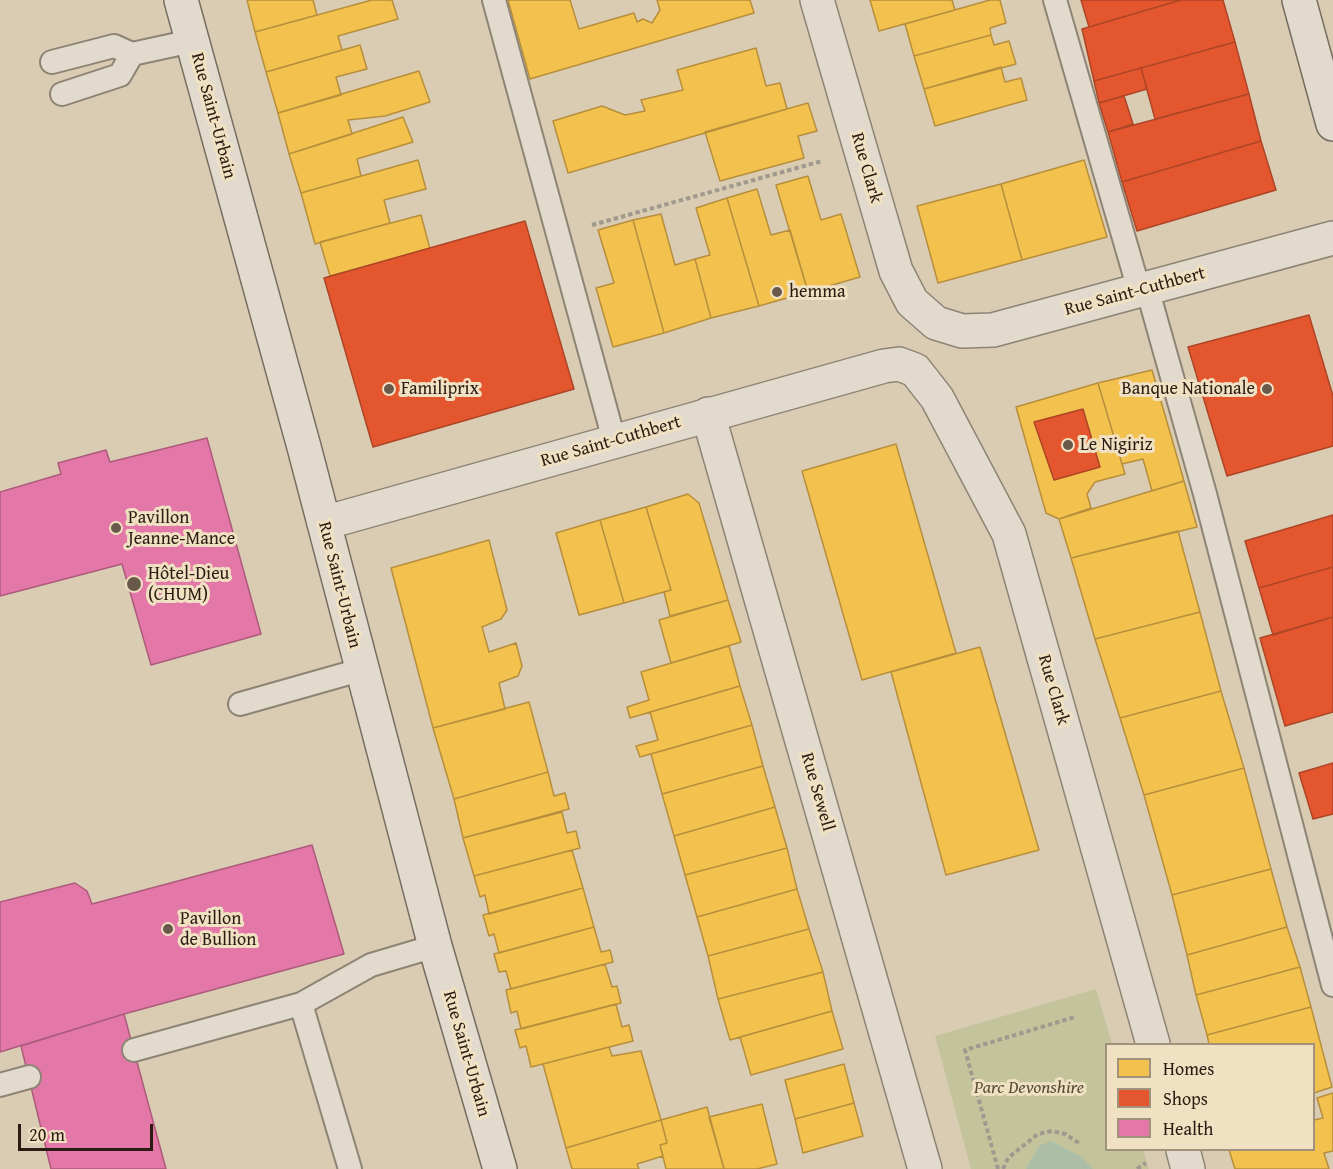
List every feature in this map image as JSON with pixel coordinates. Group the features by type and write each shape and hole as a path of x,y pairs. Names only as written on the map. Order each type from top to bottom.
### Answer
{"street":[{"name":"Rue Saint-Urbain","path":"181,0 324,523 360,670 435,946 500,1169"},
{"name":"Rue Clark","path":"817,0 896,271 912,302 936,323"},
{"path":"1299,0 1333,124"},
{"name":"Rue Saint-Cuthbert","path":"936,323 962,331 993,330 1333,238"},
{"name":"Rue Clark","path":"899,364 915,370 928,384 1009,534 1153,1043"},
{"name":"Rue Saint-Cuthbert","path":"324,523 708,414 899,364"},
{"name":"Rue Sewell","path":"708,414 919,1167"},
{"path":"1184,1151 1188,1169"}],"lane":[{"path":"494,0 614,440"},
{"path":"1055,0 1205,494 1333,985"},
{"path":"52,62 114,46 132,54 192,41"},
{"path":"62,94 120,75 132,54"},
{"path":"240,704 360,670"},
{"path":"134,1050 301,1004 371,966 435,946"},
{"path":"301,1004 350,1169"},
{"path":"0,1085 29,1077"}],"path":[{"path":"559,234 831,158"},
{"path":"998,1169 965,1050 1075,1017"},
{"path":"1003,1169 1008,1158 1038,1134 1058,1132 1079,1143"}],"green space":[{"name":"Parc Devonshire","path":"1096,989 1112,1043 1105,1043 1105,1151 1143,1151 1149,1169 971,1169 935,1036"}],"shaded area":[{"path":"1051,1141 1082,1157 1093,1169 1026,1169 1039,1146"}],"building: Homes":[{"path":"247,0 313,0 317,15 255,32"},
{"path":"372,0 392,0 398,19 338,36 342,50 266,72 255,32"},
{"path":"508,0 570,0 579,29 634,13 637,22 643,19 652,23 660,10 657,0 750,0 754,13 530,79"},
{"path":"870,0 952,0 955,10 879,31"},
{"path":"990,0 1000,0 1006,23 990,28 991,35 914,56 905,24"},
{"path":"991,35 994,45 1009,41 1016,64 924,89 914,56"},
{"path":"360,45 367,69 336,77 341,95 278,113 266,72"},
{"path":"756,48 766,86 780,83 787,109 568,173 553,121 602,106 625,115 645,111 641,100 683,90 677,70"},
{"path":"1001,67 1005,82 1021,78 1027,100 935,126 924,89"},
{"path":"419,71 430,102 385,116 348,120 352,134 289,154 278,113"},
{"path":"808,103 817,131 798,136 804,158 720,181 705,132"},
{"path":"403,117 413,142 357,159 361,176 301,193 289,154"},
{"path":"418,160 426,189 384,200 390,223 315,244 301,193"},
{"path":"1084,160 1107,237 1022,260 1001,184"},
{"path":"808,176 821,220 841,214 860,277 808,292 776,185"},
{"path":"1001,184 1022,260 938,283 917,206"},
{"path":"757,189 771,235 790,230 808,292 759,306 727,198"},
{"path":"727,198 759,306 711,318 695,259 710,255 696,208"},
{"path":"661,214 675,265 695,259 711,318 664,333 633,220"},
{"path":"421,215 430,249 330,276 320,242"},
{"path":"633,220 664,333 613,347 596,288 614,283 598,230"},
{"path":"1152,370 1184,481 1152,491 1143,459 1122,464 1098,383"},
{"path":"1098,383 1125,474 1095,482 1087,494 1091,508 1059,519 1046,513 1016,407"},
{"path":"896,444 956,653 862,680 802,471"},
{"path":"1184,481 1197,527 1071,558 1059,519"},
{"path":"688,494 699,503 728,600 670,616 664,592 671,590 646,507"},
{"path":"646,507 671,590 624,603 600,520"},
{"path":"600,520 624,603 579,615 556,533"},
{"path":"1178,531 1200,612 1095,639 1071,558"},
{"path":"489,540 507,610 501,619 482,627 489,652 516,643 522,666 518,676 499,683 505,709 433,728 391,568"},
{"path":"728,600 741,642 671,663 659,620"},
{"path":"1200,612 1221,691 1120,718 1095,639"},
{"path":"729,646 740,686 630,718 627,707 649,700 641,672"},
{"path":"980,647 1039,850 946,875 891,672"},
{"path":"740,686 752,725 640,757 636,746 658,740 650,712"},
{"path":"1221,691 1244,768 1144,795 1120,718"},
{"path":"529,702 548,772 454,799 433,728"},
{"path":"752,725 763,766 662,794 651,754"},
{"path":"763,766 775,807 674,836 662,794"},
{"path":"1244,768 1271,869 1172,895 1144,795"},
{"path":"548,772 554,796 565,793 569,809 463,838 454,799"},
{"path":"775,807 787,848 685,875 674,836"},
{"path":"562,812 567,833 576,831 580,848 474,876 463,838"},
{"path":"787,848 797,889 697,917 685,875"},
{"path":"572,850 583,888 489,914 485,895 480,897 474,876"},
{"path":"1271,869 1287,927 1187,955 1172,895"},
{"path":"583,888 594,927 499,953 494,934 489,936 483,915"},
{"path":"797,889 809,929 708,956 697,917"},
{"path":"594,927 601,952 610,950 613,962 511,989 506,971 499,972 494,954"},
{"path":"1287,927 1300,967 1196,995 1187,955"},
{"path":"809,929 823,972 718,999 708,956"},
{"path":"605,964 612,987 617,986 621,1003 521,1029 517,1011 511,1013 506,990"},
{"path":"1300,967 1311,1007 1207,1035 1196,995"},
{"path":"823,972 832,1011 730,1040 718,999"},
{"path":"616,1004 622,1027 629,1025 633,1041 531,1067 526,1046 520,1048 515,1030"},
{"path":"1311,1007 1332,1087 1315,1093 1315,1043 1209,1043 1207,1035"},
{"path":"832,1011 843,1049 751,1075 740,1037"},
{"path":"609,1047 612,1056 641,1051 661,1120 566,1148 543,1064"},
{"path":"844,1064 854,1103 795,1119 785,1080"},
{"path":"1333,1093 1333,1151 1324,1153 1329,1169 1235,1169 1229,1151 1315,1151 1315,1120 1323,1118 1317,1098"},
{"path":"854,1103 863,1136 803,1153 795,1119"},
{"path":"762,1104 777,1164 757,1169 724,1169 709,1117"},
{"path":"707,1107 724,1169 666,1169 660,1145 667,1143 661,1120"},
{"path":"661,1120 667,1143 660,1145 663,1156 637,1164 639,1169 572,1169 566,1148"}],"building: Shops":[{"path":"1081,0 1181,0 1089,27"},
{"path":"1181,0 1223,0 1235,42 1094,81 1082,29"},
{"path":"1235,42 1249,94 1155,119 1141,68"},
{"path":"1141,68 1147,89 1099,103 1094,81"},
{"path":"1249,94 1261,141 1122,182 1108,132"},
{"path":"1124,96 1133,124 1108,132 1099,103"},
{"path":"1261,141 1276,190 1137,231 1122,182"},
{"path":"525,221 574,389 373,447 324,278"},
{"path":"1309,315 1333,396 1333,446 1227,476 1188,347"},
{"name":"Le Nigiriz","path":"1083,409 1100,467 1054,480 1034,422"},
{"path":"1333,515 1333,567 1259,588 1245,541"},
{"path":"1333,567 1333,617 1273,635 1259,588"},
{"path":"1333,617 1333,712 1285,726 1260,638"},
{"path":"1333,763 1333,814 1313,819 1299,773"}],"building: Health":[{"name":"Pavillon Jeanne-Mance","path":"207,438 261,634 151,665 122,564 0,596 0,492 61,474 58,463 106,450 110,462"},
{"name":"Pavillon de Bullion","path":"312,845 344,954 124,1014 0,1052 0,902 75,883 87,891 92,904"},
{"path":"124,1014 166,1169 51,1169 21,1046"}],"place":[{"name":"hemma","path":"777,292"},
{"name":"Familiprix","path":"389,389"},
{"name":"Banque Nationale","path":"1267,389"},
{"name":"Le Nigiriz","path":"1068,445"},
{"name":"Pavillon Jeanne-Mance","path":"116,528"},
{"name":"Hôtel-Dieu (CHUM)","path":"134,584"},
{"name":"Pavillon de Bullion","path":"168,929"}]}
